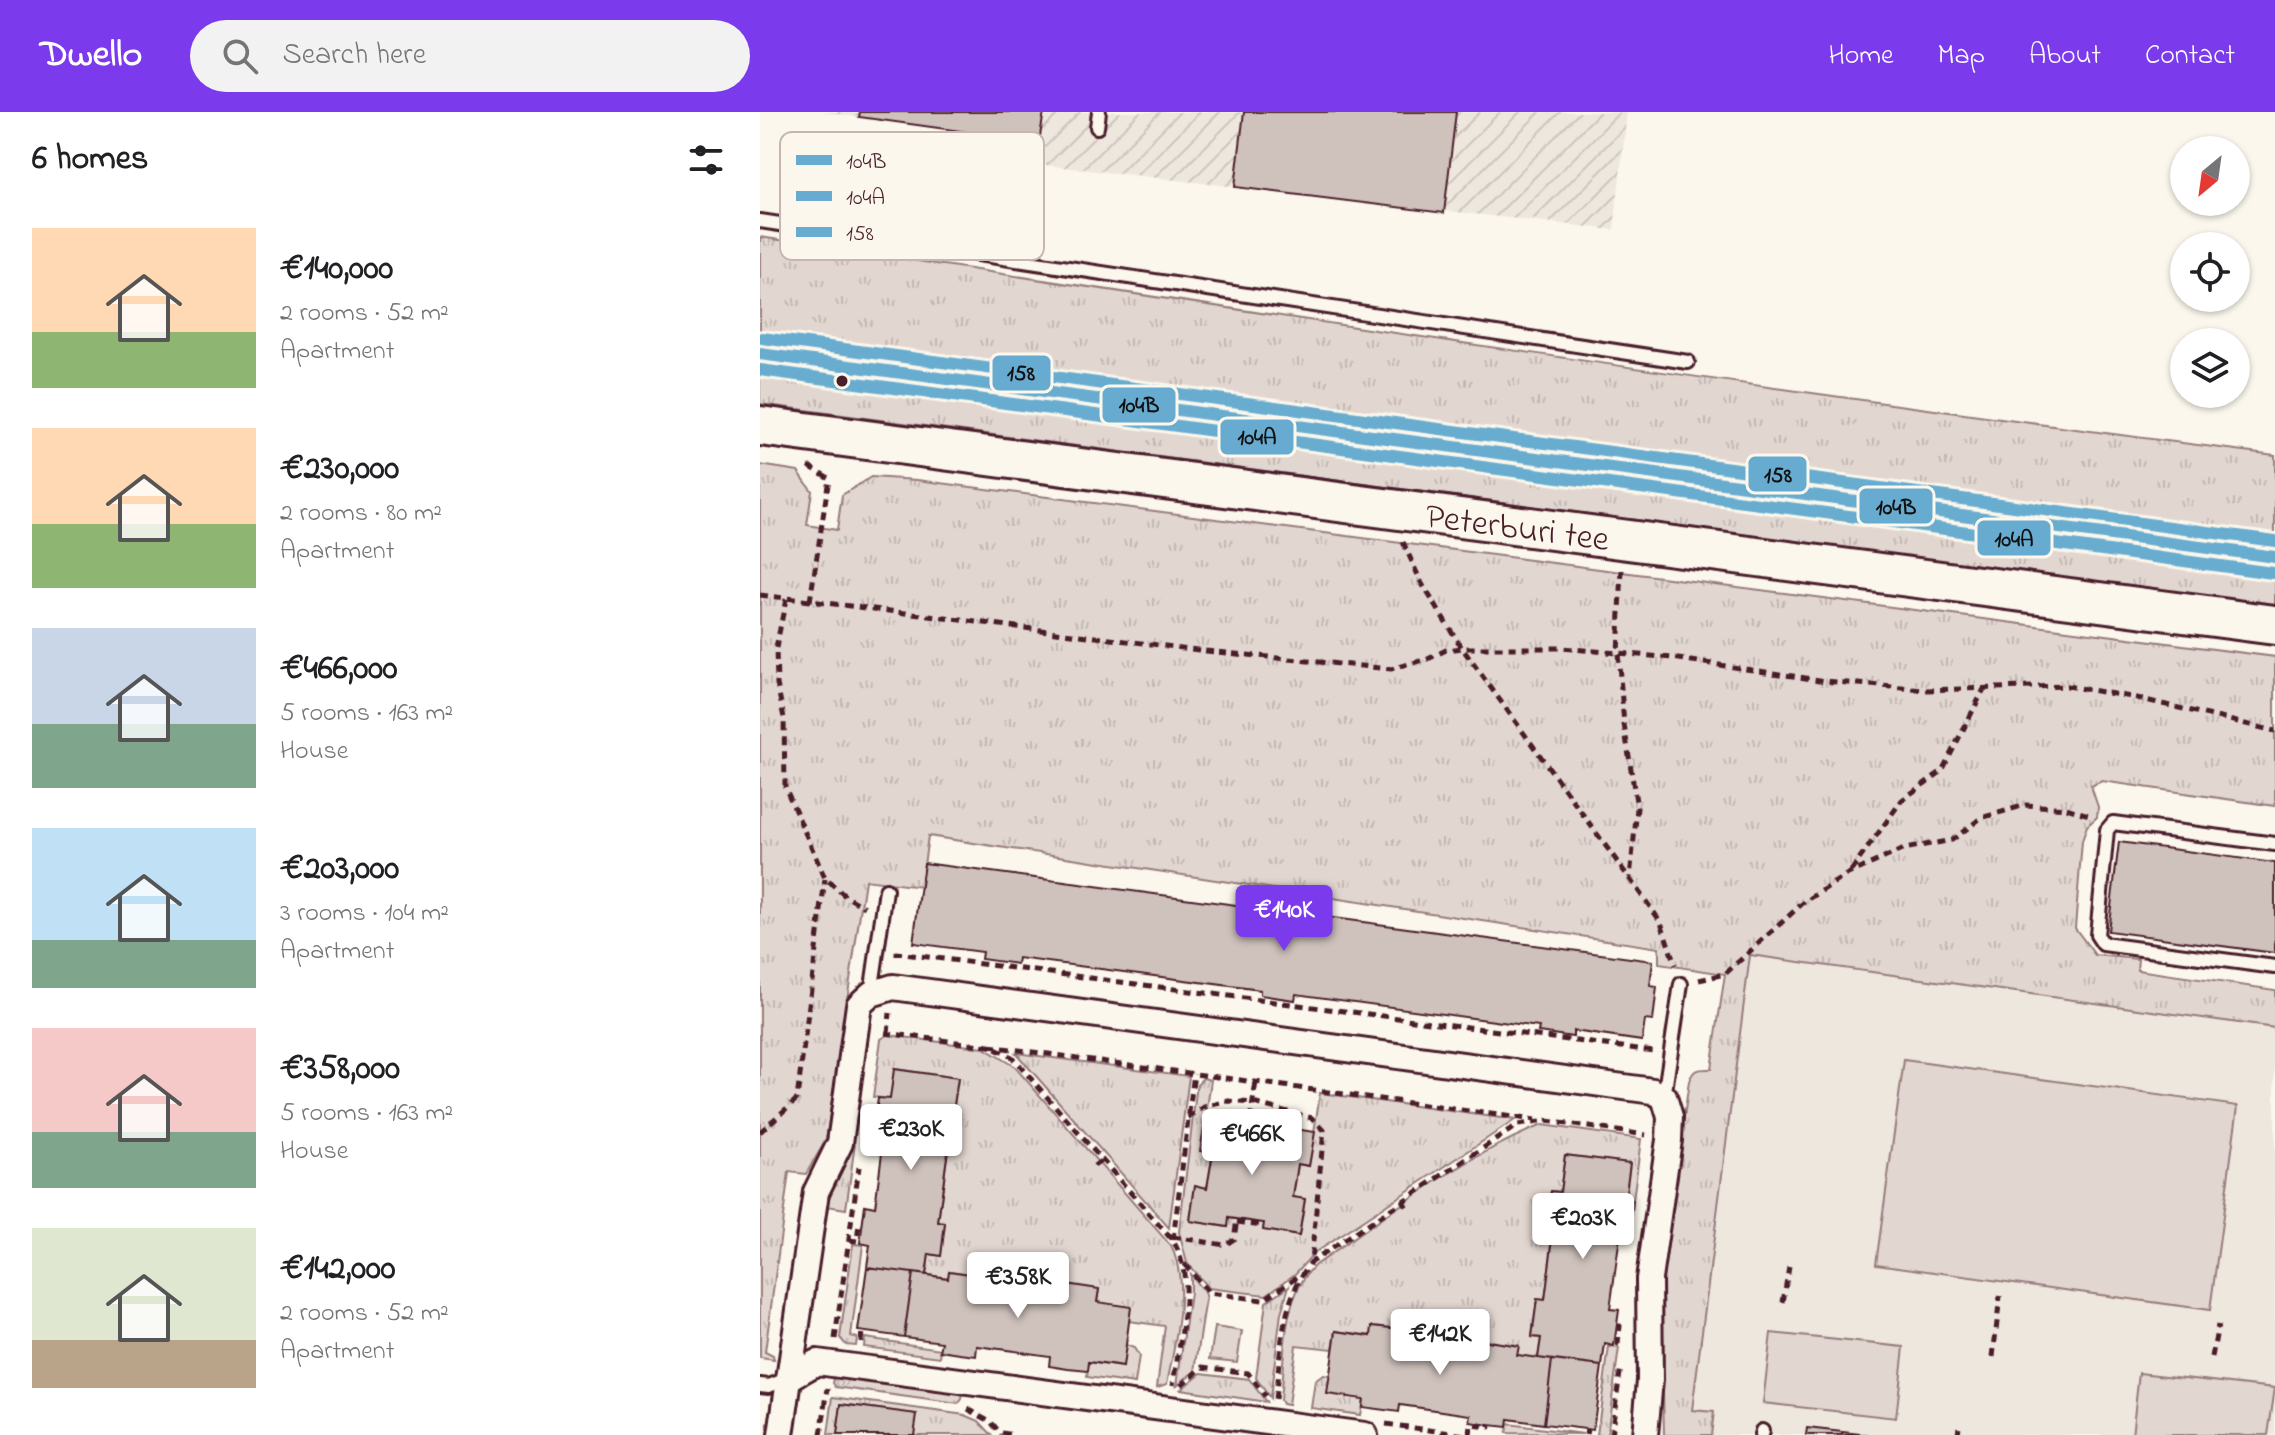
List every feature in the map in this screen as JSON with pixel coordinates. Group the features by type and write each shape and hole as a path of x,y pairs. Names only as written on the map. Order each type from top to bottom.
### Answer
{"highway":[{"name":"Peterburi tee","path":"760,354 2275,557"},
{"name":"Peterburi tee","path":"760,426 2275,625"}],"street":[{"path":"781,1435 816,1192 840,1143 859,1005 882,991 1656,1094 1670,1117 1649,1279 1650,1380 1645,1435"},
{"path":"789,1378 817,1362 1365,1435"}],"lane":[{"path":"1097,127 1099,112"},
{"path":"760,221 780,224"},
{"path":"1017,260 1688,362"},
{"path":"2275,844 2113,823 2107,830 2097,935 2103,944 2275,967"},
{"path":"882,991 882,916 886,890"},
{"path":"1656,1094 1681,984"},
{"path":"760,1385 769,1386 789,1378"}],"path":[{"path":"801,462 829,478 810,601"},
{"path":"1387,508 1421,582 1462,648 1661,922 1681,984 1725,974 1803,903 1851,872 1904,849 1952,840 1981,818 2026,805 2066,808 2113,823"},
{"path":"1623,539 1618,653 1624,724 1637,808 1630,879"},
{"path":"760,595 1190,649 1391,669 1428,659 1446,650 1462,648 1561,648 1672,658 1826,681 1924,690 2067,686 2137,698 2275,731"},
{"path":"786,599 776,648 777,684 784,718 785,787 825,878 845,896 882,916"},
{"path":"1851,872 1902,800 1942,771 1984,689"},
{"path":"760,1132 797,1099 825,878"},
{"path":"888,1033 882,991 897,953 988,962 1544,1035 1654,1052 1656,1094 1642,1135"},
{"path":"856,1029 1653,1136"},
{"path":"989,1046 1012,1057 1173,1239 1183,1262 1209,1293 1263,1300 1301,1274"},
{"path":"1173,1239 1194,1073"},
{"path":"1248,1134 1256,1082"},
{"path":"1188,1118 1204,1107 1228,1101 1253,1103 1312,1118 1324,1130 1311,1262"},
{"path":"864,1132 868,1103"},
{"path":"871,1130 873,1115 876,1116"},
{"path":"1183,1262 1184,1297 1171,1394 1203,1367 1248,1373 1274,1408 1286,1314 1294,1286 1311,1262 1518,1125 1546,1121"},
{"path":"1094,1166 1102,1160"},
{"path":"821,1435 860,1163"},
{"path":"1402,1200 1408,1209"},
{"path":"1173,1239 1225,1245 1234,1239 1237,1220 1263,1225"},
{"path":"849,1240 857,1241 859,1224 862,1225"},
{"path":"1783,1302 1789,1267"},
{"path":"1993,1357 2000,1296"},
{"path":"2212,1357 2218,1325"},
{"path":"1617,1326 1620,1326 1618,1344 1624,1344"},
{"path":"1611,1435 1627,1329"},
{"path":"1470,1435 1471,1425 1489,1425"},
{"path":"1958,1435 1959,1425"},
{"path":"1001,1433 1015,1435"}],"shaded area":[{"path":"822,112 1627,112 1614,230 1044,165 1044,132 967,132"},
{"path":"1750,954 2275,1028 2275,1435 1711,1435 1713,1412 1692,1410"}],"green space":[{"path":"760,237 780,240 780,260 912,260 1706,378 2275,455 2275,541 760,337"},
{"path":"760,376 2275,578 2275,605 760,404"},
{"path":"760,465 798,471 812,491 807,525 837,530 842,495 871,477 917,480 2275,657 2275,806 2102,781 2091,786 2098,807 2097,817 2087,826 2082,841 2075,928 2095,955 2138,959 2137,970 2275,990 2275,1028 1750,955 1692,1410 1714,1412 1711,1435 1664,1435 1663,1270 1689,1081 1697,1070 1711,1069 1725,974 1659,964 1659,948 928,836 921,887 865,880 826,1140 806,1174 789,1172 765,1352 774,1360 760,1358"},
{"path":"888,1035 984,1048 1015,1067 1171,1246 1177,1261 1180,1296 1167,1384 1157,1387 1165,1326 1129,1321 1097,1302 1099,1289 1059,1284 1057,1293 991,1283 991,1277 950,1271 948,1278 926,1275 929,1254 941,1255 945,1224 938,1222 948,1149 955,1149 960,1114 953,1112 958,1078 895,1069 890,1099 873,1097 881,1039"},
{"path":"1016,1053 1189,1076 1169,1228"},
{"path":"1904,1060 2238,1106 2210,1310 1876,1264"},
{"path":"1203,1078 1211,1080 1201,1151 1213,1153 1207,1188 1195,1186 1190,1221 1227,1227 1229,1218 1264,1223 1263,1230 1299,1236 1305,1199 1293,1197 1298,1164 1309,1166 1320,1093 1515,1120 1314,1253 1295,1274 1266,1295 1208,1288 1187,1263 1179,1232 1197,1084"},
{"path":"1542,1125 1641,1139 1633,1201 1625,1200 1629,1163 1565,1155 1560,1192 1551,1191 1546,1228 1554,1229 1545,1300 1537,1299 1532,1336 1541,1338 1538,1358 1517,1355 1518,1345 1481,1340 1479,1350 1409,1341 1410,1330 1373,1326 1371,1336 1336,1331 1333,1349 1296,1345 1288,1405 1282,1404 1284,1347 1290,1311 1304,1279 1315,1265 1453,1171"},
{"path":"855,1143 846,1209 827,1206 829,1198"},
{"path":"853,1244 863,1245 851,1336 857,1338 856,1346 846,1345 840,1338"},
{"path":"1190,1274 1206,1298 1195,1371 1177,1385 1190,1293"},
{"path":"1289,1286 1281,1313 1270,1398 1256,1378 1266,1302"},
{"path":"1215,1327 1242,1331 1237,1362 1210,1359"},
{"path":"1771,1333 1904,1347 1896,1418 1763,1403"},
{"path":"865,1338 941,1349 940,1357 864,1347"},
{"path":"1126,1345 1134,1348 1139,1356 1135,1384 1087,1377 1089,1362 1122,1367"},
{"path":"1609,1347 1619,1348 1607,1435 1597,1435"},
{"path":"1201,1373 1249,1379 1266,1402 1181,1389"},
{"path":"2139,1373 2275,1388 2268,1435 2132,1435"},
{"path":"835,1374 963,1393 962,1399 958,1404 836,1387 833,1383"},
{"path":"1323,1375 1330,1376 1328,1394 1363,1399 1360,1415 1311,1408 1315,1381"},
{"path":"833,1397 965,1415 979,1421 992,1435 914,1435 916,1414 842,1404 837,1435 828,1435"},
{"path":"1508,1424 1583,1434 1506,1433"}],"building":[{"path":"860,112 1044,112 1041,132 967,132 859,117"},
{"path":"1244,112 1456,112 1444,213 1235,187"},
{"path":"2119,842 2275,863 2275,953 2108,931"},
{"path":"924,863 1653,961 1650,986 1657,987 1653,1021 1645,1020 1642,1041 1573,1031 1573,1037 1538,1032 1539,1027 1296,994 1295,1000 1260,995 1260,990 1018,958 1017,964 981,959 982,952 913,943"},
{"path":"894,1069 958,1078 953,1112 960,1113 955,1150 948,1149 938,1222 945,1223 941,1256 929,1254 926,1275 867,1267 870,1245 860,1243 865,1205 875,1207 884,1137 873,1136 878,1098 890,1099"},
{"path":"1206,1116 1243,1122 1241,1134 1271,1138 1273,1126 1315,1132 1309,1166 1298,1164 1293,1197 1305,1199 1299,1236 1263,1230 1264,1223 1229,1218 1228,1227 1190,1221 1195,1185 1207,1188 1213,1153 1200,1151"},
{"path":"1565,1155 1630,1163 1625,1200 1633,1201 1629,1238 1620,1236 1610,1309 1619,1310 1614,1346 1605,1344 1602,1366 1538,1358 1541,1338 1532,1337 1537,1299 1545,1300 1554,1229 1546,1228 1551,1191 1560,1192"},
{"path":"867,1267 913,1273 904,1337 858,1331"},
{"path":"949,1271 992,1277 991,1283 1057,1293 1059,1283 1099,1289 1097,1302 1131,1307 1123,1367 1089,1362 1088,1371 1068,1369 1049,1366 1050,1356 977,1346 976,1356 960,1354 940,1351 942,1342 904,1337 913,1273 948,1278"},
{"path":"1372,1326 1410,1330 1409,1341 1479,1350 1481,1340 1519,1346 1517,1355 1552,1360 1544,1424 1508,1419 1507,1427 1489,1425 1470,1422 1471,1415 1400,1405 1399,1412 1362,1407 1363,1399 1327,1394 1336,1331 1371,1336"},
{"path":"1552,1360 1602,1366 1593,1430 1544,1424"},
{"path":"841,1404 917,1414 914,1435 837,1435"},
{"path":"1807,1428 1869,1435 1806,1435"}],"transit line":[{"name":"158","path":"762,338 2275,541"},
{"name":"104B","path":"760,354 2275,557"},
{"name":"104A","path":"760,370 2273,573"}]}
